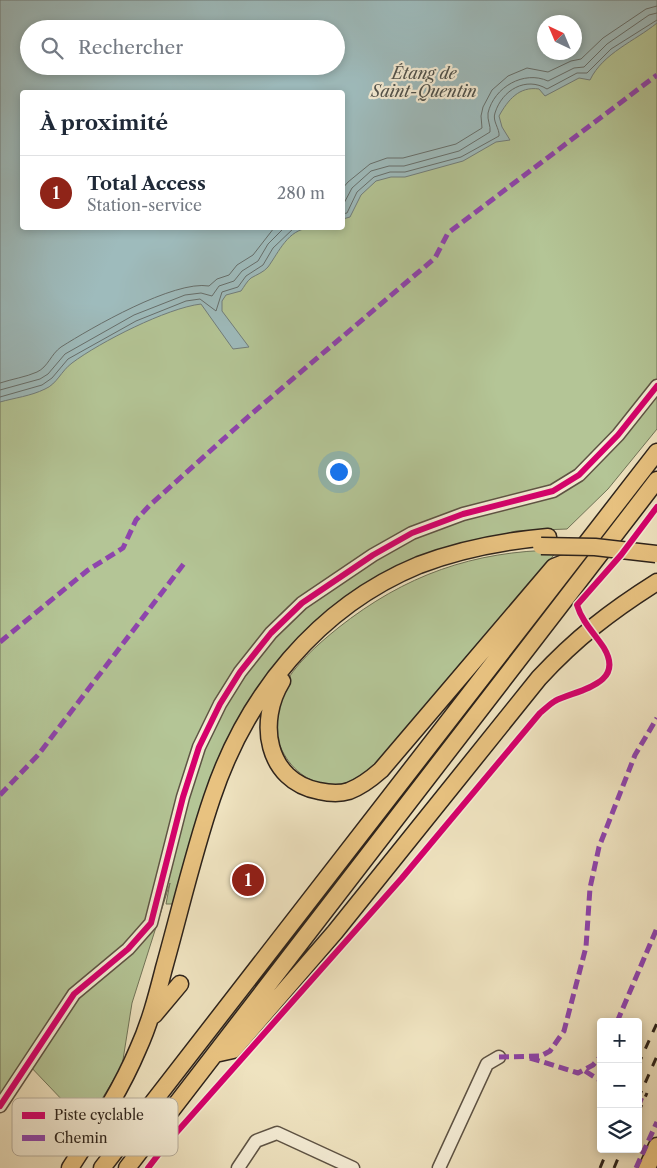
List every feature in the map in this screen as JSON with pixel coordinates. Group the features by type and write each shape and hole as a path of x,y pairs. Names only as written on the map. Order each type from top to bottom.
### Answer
{"main road":[{"path":"156,1098 657,452"},
{"path":"178,1102 657,480"},
{"path":"116,1098 139,1048 147,1024 211,799 230,749 270,681 291,656 323,625 370,590 418,566 465,550 505,541 544,541 657,551"},
{"path":"544,541 463,559 420,574 373,599 328,632 293,666 280,682 272,700 267,735 270,749 280,768 294,781 310,789 329,793 348,791 367,782 381,770 554,566 573,560"},
{"path":"215,1054 233,1050 335,932 539,678 565,650 602,619 657,582"},
{"path":"147,1024 180,984"},
{"path":"647,1168 657,1146"},
{"path":"70,1168 78,1156"},
{"path":"102,1168 111,1156"},
{"path":"127,1168 136,1156"}],"street":[{"path":"0,1106 62,1009 74,994 128,950 151,923 183,797 199,747 220,704 240,672 271,633 302,603 373,555 412,533 463,514 553,491 579,475 618,435 657,386"},
{"path":"439,1168 487,1064 499,1057"},
{"path":"238,1168 256,1141 277,1133 353,1168"}],"green space":[{"path":"0,0 657,0 657,429 608,489 567,529 516,531 416,558 376,578 259,690 220,754 205,794 178,904 166,904 170,883 132,1003 122,1066 102,1098 60,1098 27,1063 0,1106"},
{"path":"558,550 383,761 368,772 347,783 323,784 308,778 295,768 284,755 275,723 276,705 282,689 293,672 314,648 363,609 415,580 469,561 527,551"}],"water":[{"name":"Étang de Saint-Quentin","path":"0,0 657,0 657,23 611,55 603,62 590,80 579,78 545,96 539,89 526,90 515,95 499,116 502,127 510,140 496,142 463,161 405,177 391,177 376,181 361,195 350,217 345,218 345,90 20,90 20,230 300,230 285,242 266,269 250,279 241,291 226,295 222,301 222,311 249,347 233,349 201,304 170,312 134,327 99,345 72,363 53,384 40,391 0,402"}],"railway":[{"path":"639,1063 657,1023"},
{"path":"642,1090 657,1056"},
{"path":"640,1108 647,1093"},
{"path":"600,1168 606,1153"},
{"path":"614,1168 620,1153"}],"marked path":[{"path":"0,642 88,570 123,548 136,520 149,506 249,416 435,258 448,233 657,75"},
{"path":"0,795 38,755 186,561"},
{"path":"499,1057 541,1056 550,1051 564,1031 586,947 590,888 599,847 635,755 657,718"},
{"path":"619,1018 657,928"},
{"path":"530,1058 578,1073 593,1065 597,1060"},
{"path":"585,1071 597,1078"},
{"path":"636,1168 657,1122"}],"cycle path":[{"path":"0,1106 74,994 128,949 151,923 183,797 199,747 220,704 240,672 271,633 302,603 373,555 412,533 463,514 553,491 579,475 618,435 657,386"},
{"path":"178,1131 402,878 540,713 555,701 586,689 604,678 609,670 609,660 604,648 585,622 577,605 621,555 657,507"},
{"path":"148,1168 157,1156"}],"place":[{"name":"Total Access","path":"248,880"}]}
